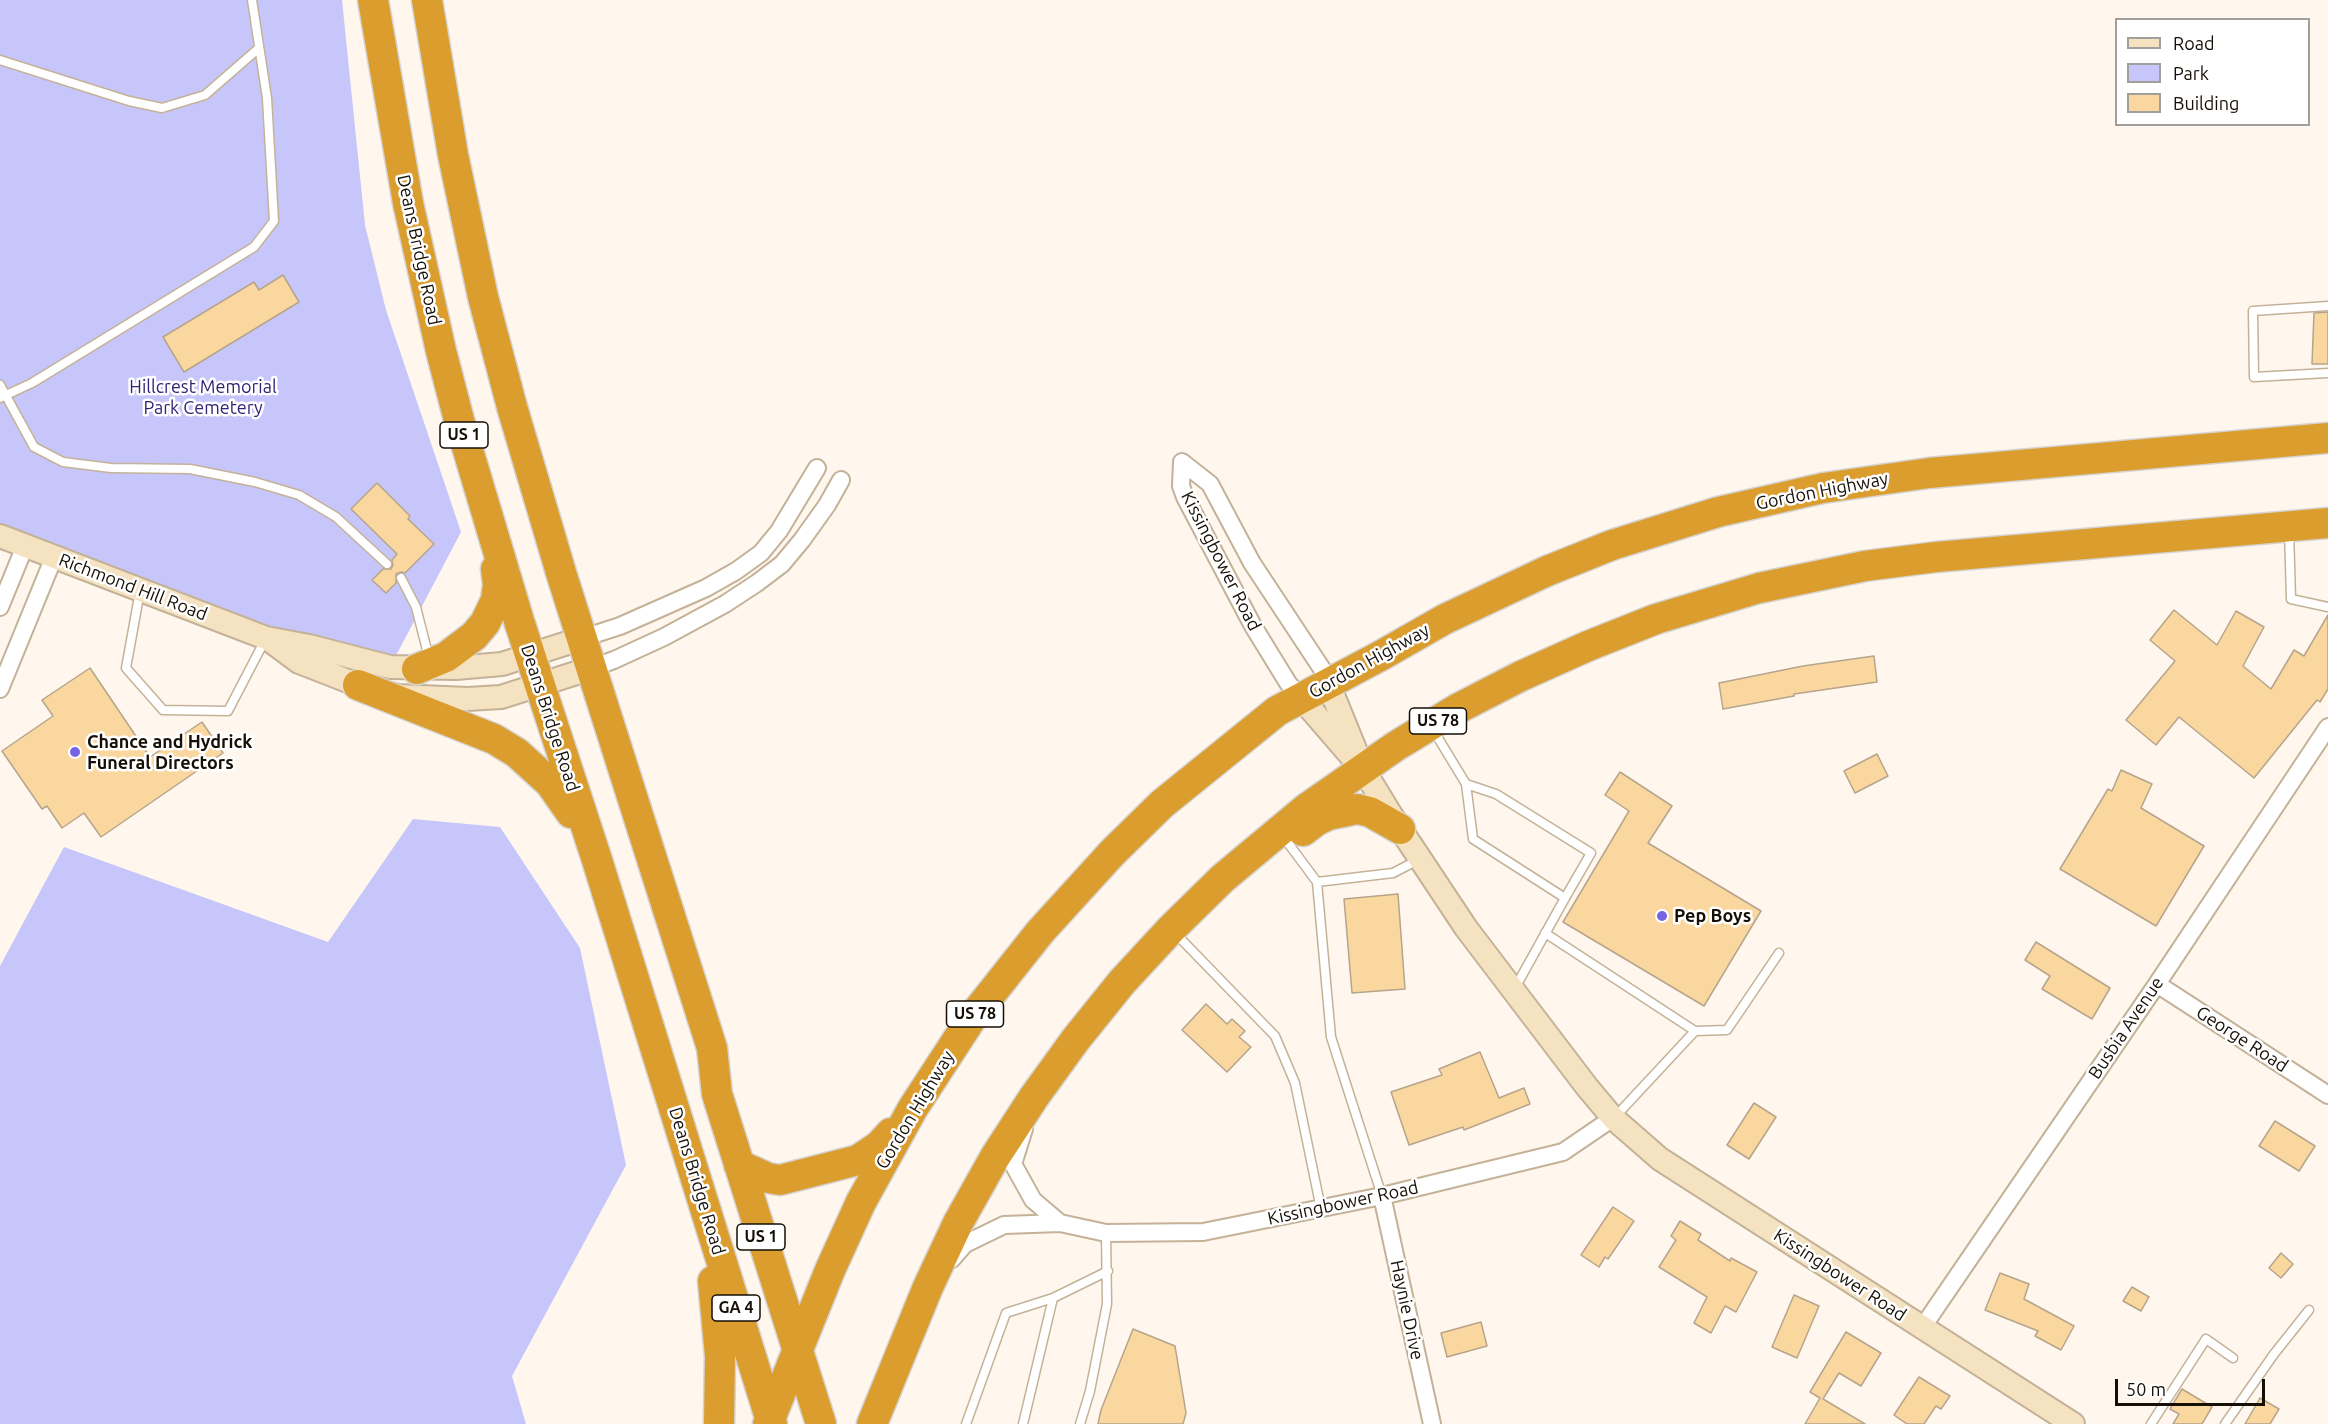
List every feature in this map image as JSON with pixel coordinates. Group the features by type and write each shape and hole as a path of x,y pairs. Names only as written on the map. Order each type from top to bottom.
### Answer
{"highway":[{"name":"Deans Bridge Road","path":"373,0 408,203 441,351 490,525 702,1197 770,1422"},
{"name":"US 1","path":"427,0 441,94 483,297 531,477 712,1048 717,1094 821,1424"},
{"name":"Gordon Highway","path":"770,1422 830,1270 861,1203 913,1108 952,1047 994,989 1040,932 1112,853 1162,804 1277,711 1445,619 1547,571 1612,545 1682,522 1786,495 1929,473 2328,438"},
{"name":"US 78","path":"872,1424 928,1287 981,1182 1034,1097 1076,1039 1122,982 1223,878 1277,831 1363,769 1430,725 1521,676 1588,646 1656,619 1759,588 1865,566 1936,557 2328,523"},
{"path":"428,682 446,657 474,636 492,610 496,600 498,584 490,525"},
{"path":"358,685 428,682 494,739 517,753 550,783 594,852"},
{"path":"1171,929 1256,869 1316,821 1342,811 1357,809 1370,812 1400,829"},
{"path":"739,1165 768,1178 780,1180 858,1160 879,1146 913,1108"},
{"name":"US 1","path":"702,1197 717,1313 720,1356 718,1424"}],"street":[{"name":"Kissingbower Road","path":"1363,769 1324,672 1252,563 1210,484 1182,462 1181,486 1185,496 1252,626 1288,683 1363,769 1466,928 1613,1118 1660,1158 2073,1424"},
{"name":"Richmond Hill Road","path":"428,682 502,664 620,627 706,588 761,553 779,531 817,468"},
{"name":"Richmond Hill Road","path":"0,536 266,638 309,646 382,665 468,699 501,697 614,660 664,637 757,583 782,564 802,540 827,505 841,480"},
{"path":"0,607 25,546"},
{"path":"0,689 54,557"},
{"name":"Richmond Hill Road","path":"266,638 299,662 358,685"},
{"name":"Busbia Avenue","path":"1922,1328 2157,984 2328,727"},
{"name":"George Road","path":"2157,984 2328,1095"},
{"name":"Kissingbower Road","path":"1034,1097 1013,1164 1033,1200 1060,1223"},
{"name":"Kissingbower Road","path":"928,1287 965,1244 1004,1225 1060,1223 1106,1233 1203,1232 1382,1196 1563,1152 1613,1118"},
{"name":"Haynie Drive","path":"1382,1196 1431,1424"}],"lane":[{"path":"3,397 32,383 254,247 274,221 267,98 252,0"},
{"path":"0,60 129,101 162,108 205,94 259,48"},
{"path":"2328,306 2253,311 2254,377 2328,373"},
{"path":"0,385 3,397 34,447 63,462 111,468 190,470 255,482 299,495 336,517 387,564"},
{"path":"2289,526 2291,599 2328,607"},
{"path":"401,578 416,607 428,682"},
{"path":"140,590 126,668 163,710 228,711 266,638"},
{"path":"1430,725 1466,784 1473,839 1564,898"},
{"path":"1466,784 1496,794 1591,853 1513,990"},
{"path":"1288,843 1317,882 1332,1037 1382,1196"},
{"path":"1317,882 1393,873 1420,859"},
{"path":"1171,929 1275,1036 1295,1083 1321,1209"},
{"path":"1545,933 1695,1030 1727,1030 1779,953"},
{"path":"1613,1118 1695,1030"},
{"path":"1080,1424 1090,1392 1107,1304 1106,1233"},
{"path":"966,1424 1006,1313 1053,1299 1108,1271"},
{"path":"1023,1424 1053,1299"},
{"path":"2225,1424 2274,1354 2309,1310"},
{"path":"2151,1424 2205,1339 2234,1358"}],"green space":[{"name":"Hillcrest Memorial Park Cemetery","path":"0,0 342,0 365,225 386,310 461,532 390,667 167,600 0,536"},
{"path":"413,819 500,827 580,948 626,1165 512,1376 526,1424 0,1424 0,966 64,847 328,942"}],"building":[{"path":"283,275 299,302 184,372 163,337 254,282 259,290"},
{"path":"2328,312 2328,364 2312,364 2314,313"},
{"path":"377,483 410,516 408,519 434,544 405,573 396,574 396,583 386,593 372,580 383,569 391,569 392,560 397,554 351,509"},
{"path":"2174,610 2217,645 2236,611 2264,627 2243,666 2271,689 2294,650 2304,656 2328,615 2328,689 2320,702 2317,700 2254,778 2179,717 2156,745 2126,720 2175,661 2150,640"},
{"path":"1874,656 1877,682 1794,694 1794,696 1723,709 1719,683 1803,666"},
{"name":"Chance and Hydrick Funeral Directors","path":"90,668 150,757 202,722 223,753 101,837 84,813 62,828 47,806 42,809 2,751 53,716 42,700"},
{"path":"1877,754 1888,776 1855,793 1844,771"},
{"path":"2121,770 2152,784 2141,808 2204,846 2156,926 2060,869 2108,789 2112,791"},
{"name":"Pep Boys","path":"1620,772 1672,806 1648,843 1761,911 1704,1006 1563,922 1629,811 1605,795"},
{"path":"1398,894 1405,989 1352,993 1344,899"},
{"path":"2036,942 2110,988 2092,1019 2042,989 2050,976 2025,960"},
{"path":"1206,1004 1227,1024 1232,1019 1245,1031 1239,1037 1251,1047 1227,1072 1182,1030"},
{"path":"1480,1052 1499,1098 1524,1088 1530,1104 1464,1130 1463,1127 1409,1145 1391,1092 1442,1075 1439,1069"},
{"path":"1754,1103 1776,1117 1749,1159 1727,1145"},
{"path":"2275,1121 2315,1146 2299,1171 2259,1146"},
{"path":"1613,1207 1634,1221 1608,1259 1605,1257 1599,1267 1581,1255"},
{"path":"1680,1221 1701,1234 1698,1240 1730,1261 1731,1258 1757,1272 1736,1312 1725,1306 1711,1333 1694,1323 1707,1297 1659,1267 1676,1240 1671,1236"},
{"path":"2281,1253 2293,1264 2281,1278 2269,1268"},
{"path":"2000,1273 2029,1284 2024,1299 2074,1326 2061,1350 2035,1336 2038,1331 1985,1310"},
{"path":"2132,1287 2149,1297 2141,1311 2123,1301"},
{"path":"1794,1295 1819,1306 1797,1358 1772,1347"},
{"path":"1481,1322 1487,1346 1447,1357 1441,1333"},
{"path":"1133,1329 1175,1346 1186,1413 1183,1424 1098,1424 1101,1410"},
{"path":"1846,1332 1881,1353 1861,1386 1839,1373 1823,1399 1865,1424 1805,1424 1820,1398 1810,1392"},
{"path":"1919,1377 1950,1396 1941,1409 1936,1406 1924,1424 1907,1424 1894,1415"},
{"path":"2182,1389 2212,1407 2202,1424 2173,1424 2179,1414 2170,1409"},
{"path":"2260,1398 2279,1409 2270,1424 2245,1424"}],"place":[{"name":"Chance and Hydrick Funeral Directors","path":"75,752"},
{"name":"Pep Boys","path":"1662,916"}]}
